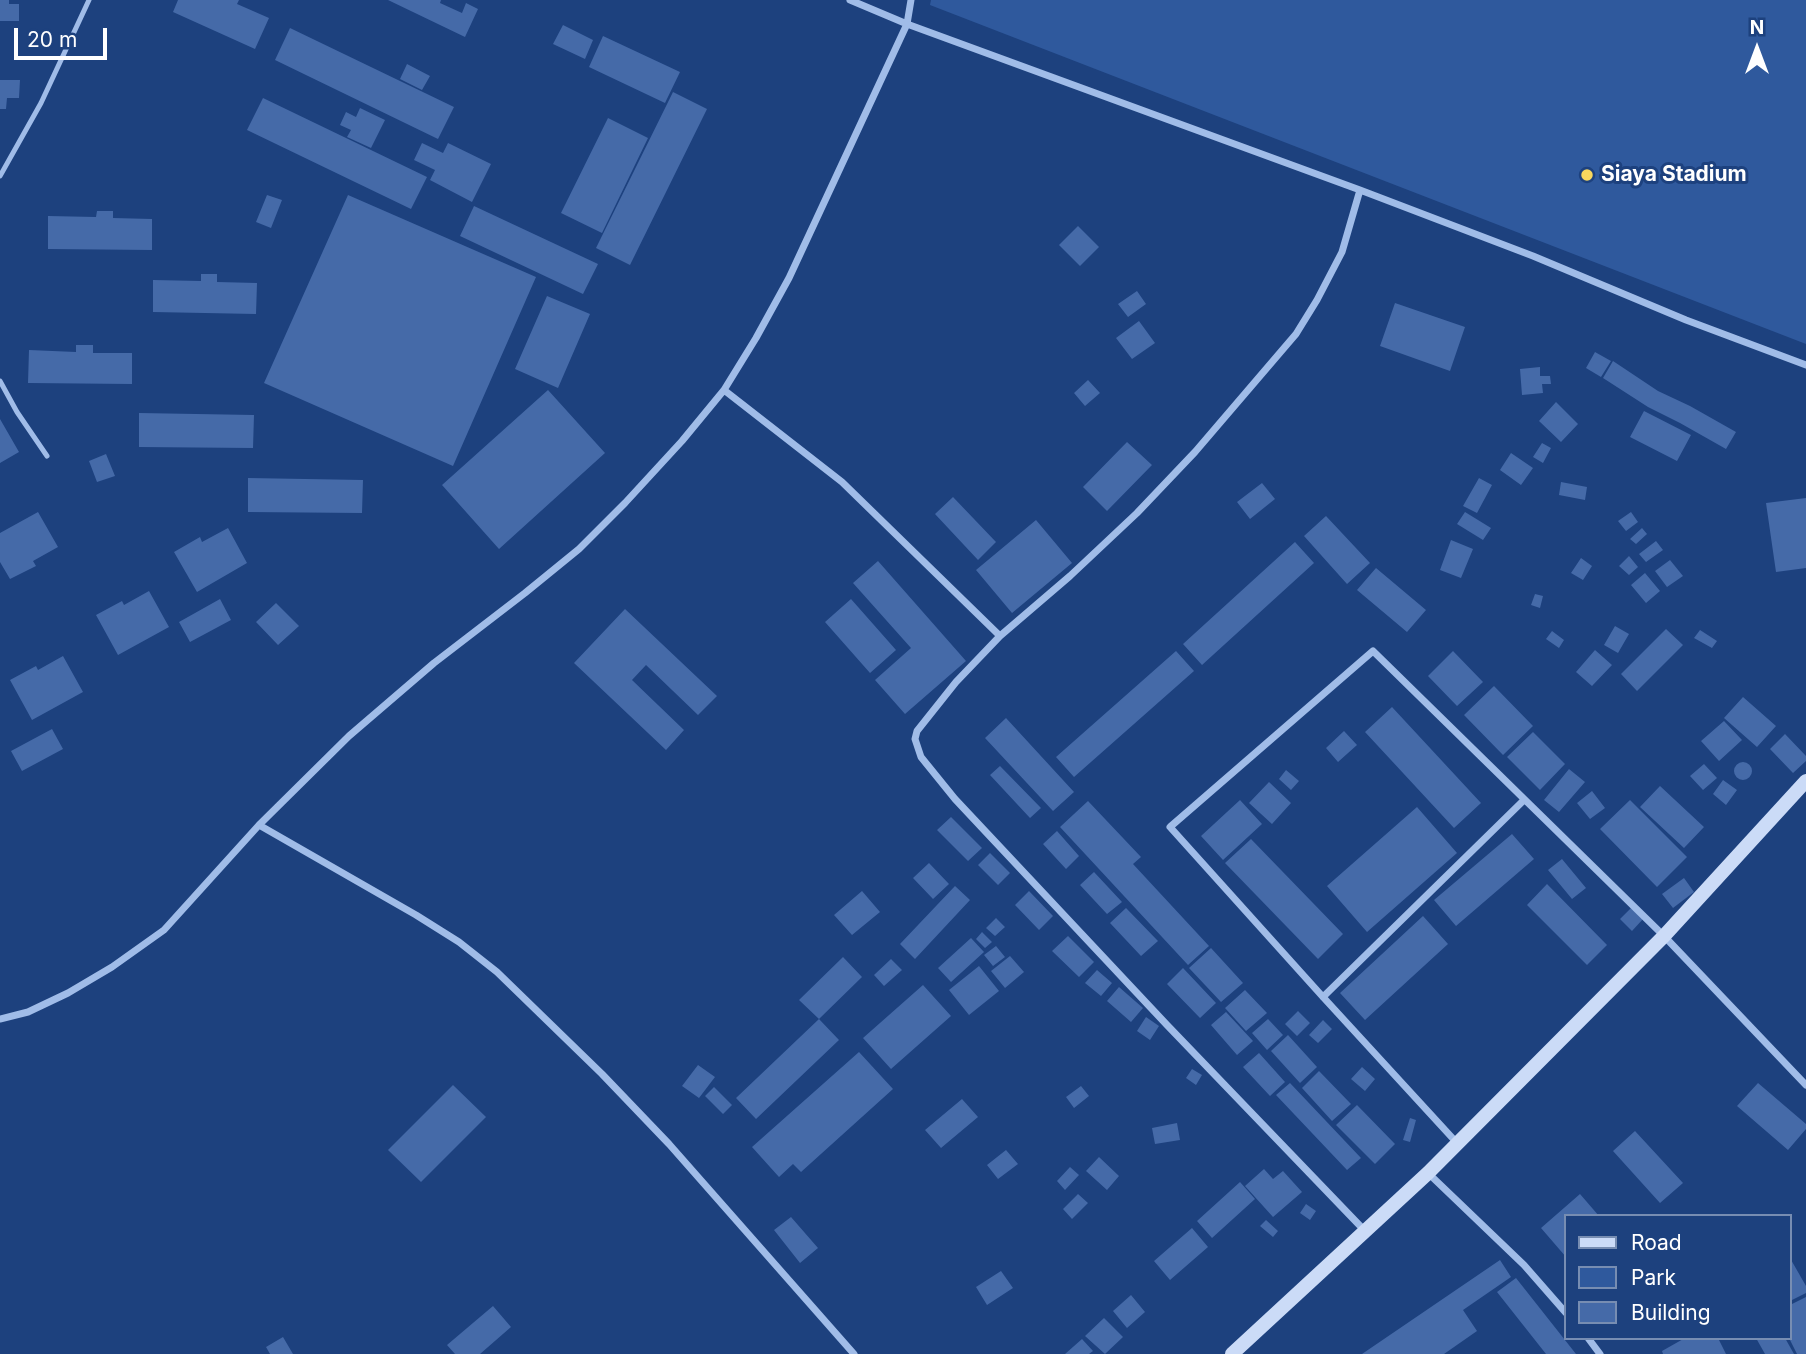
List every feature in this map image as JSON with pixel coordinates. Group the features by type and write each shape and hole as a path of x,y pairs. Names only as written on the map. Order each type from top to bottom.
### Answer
{"main road":[{"path":"1231,1354 1428,1173 1664,936 1806,780"}],"street":[{"path":"850,0 907,24 1533,256 1686,320 1806,365"},
{"path":"0,1019 28,1012 68,993 112,967 164,930 259,825 349,736 434,663 579,549 674,450 724,390 757,338 789,278 907,24 911,0"},
{"path":"1360,190 1342,252 1296,334 1195,452 1137,513 1070,576 1000,636 956,682 916,731 915,739 921,757 955,799 1365,1232"},
{"path":"724,390 842,482 1000,636"},
{"path":"1457,1143 1170,827 1373,651 1664,936 1806,1085"},
{"path":"1322,997 1524,800"},
{"path":"259,825 427,922 459,942 497,972 552,1024 669,1144 854,1354"},
{"path":"1428,1173 1524,1265 1564,1311"}],"lane":[{"path":"0,176 41,103 89,0"},
{"path":"0,381 47,456"}],"green space":[{"name":"Siaya Stadium","path":"931,0 1806,0 1806,344 930,5"}],"building":[{"path":"0,0 19,4 19,21 0,21"},
{"path":"178,0 239,0 237,4 269,18 255,49 173,12"},
{"path":"388,0 441,0 440,3 462,13 466,3 478,9 465,37"},
{"path":"563,25 593,40 585,59 553,44"},
{"path":"290,28 454,107 438,139 275,60"},
{"path":"603,36 680,72 665,103 589,67"},
{"path":"407,64 430,76 422,90 400,79"},
{"path":"0,80 20,80 19,98 7,98 6,109 0,109"},
{"path":"673,92 707,109 630,265 596,248"},
{"path":"263,98 427,177 411,209 247,130"},
{"path":"360,108 385,120 371,148 347,137 351,130 340,125 346,112 356,117"},
{"path":"608,118 648,138 602,233 561,213"},
{"path":"422,143 443,153 448,143 491,164 472,202 430,180 435,170 414,160"},
{"path":"267,195 282,200 271,228 256,222"},
{"path":"348,195 536,277 453,466 264,383"},
{"path":"474,206 598,264 583,294 460,236"},
{"path":"97,211 113,211 113,218 152,219 152,250 48,249 48,216 96,217"},
{"path":"1078,226 1099,247 1080,266 1059,245"},
{"path":"201,274 217,274 217,282 257,283 256,314 153,312 153,280 201,281"},
{"path":"1137,291 1146,304 1128,317 1118,304"},
{"path":"547,296 590,314 558,388 515,369"},
{"path":"1395,303 1465,327 1450,371 1380,346"},
{"path":"1139,321 1155,343 1132,359 1116,338"},
{"path":"76,345 93,345 93,353 132,353 132,384 28,383 29,350 76,352"},
{"path":"1595,352 1611,361 1601,377 1586,368"},
{"path":"1613,361 1658,391 1736,432 1726,449 1648,407 1603,378"},
{"path":"1540,367 1540,376 1550,376 1551,384 1542,384 1543,393 1522,395 1520,369"},
{"path":"1088,380 1100,393 1085,406 1074,393"},
{"path":"548,390 605,453 499,549 442,485"},
{"path":"1556,402 1578,424 1561,442 1539,421"},
{"path":"1644,411 1691,435 1677,461 1630,437"},
{"path":"139,413 254,415 253,448 139,447"},
{"path":"0,419 19,452 0,463"},
{"path":"1127,442 1152,465 1107,511 1083,487"},
{"path":"1542,443 1551,448 1543,463 1533,457"},
{"path":"1511,453 1533,468 1521,485 1500,470"},
{"path":"106,454 115,476 97,482 89,461"},
{"path":"248,478 363,480 362,513 248,512"},
{"path":"1479,478 1492,485 1477,513 1463,506"},
{"path":"1561,482 1587,487 1585,500 1559,495"},
{"path":"1262,483 1275,499 1250,519 1237,502"},
{"path":"953,497 996,542 978,560 935,514"},
{"path":"1806,498 1806,568 1776,572 1766,503"},
{"path":"38,512 58,547 33,561 36,566 10,579 0,562 0,533"},
{"path":"1465,512 1491,528 1483,540 1457,524"},
{"path":"1631,512 1638,522 1626,531 1618,521"},
{"path":"1326,516 1370,563 1347,584 1304,536"},
{"path":"1036,520 1072,563 1012,613 976,570"},
{"path":"228,528 247,563 197,592 174,552 200,537 202,542"},
{"path":"1642,528 1647,534 1636,544 1630,539"},
{"path":"1451,540 1473,549 1461,578 1440,570"},
{"path":"1656,541 1663,550 1646,562 1639,554"},
{"path":"1295,542 1314,563 1202,665 1183,644"},
{"path":"1629,556 1638,567 1629,575 1619,566"},
{"path":"1581,558 1592,566 1583,580 1571,573"},
{"path":"1670,560 1683,576 1667,587 1655,571"},
{"path":"878,561 966,661 905,714 875,680 911,648 853,583"},
{"path":"1376,568 1426,610 1407,632 1357,590"},
{"path":"1645,573 1660,591 1646,603 1631,585"},
{"path":"149,591 169,627 118,655 96,615 122,601 124,605"},
{"path":"1535,594 1543,596 1540,608 1531,605"},
{"path":"220,599 231,620 190,642 179,622"},
{"path":"851,599 896,650 870,673 825,622"},
{"path":"276,603 299,626 278,645 256,622"},
{"path":"625,609 717,696 698,715 646,665 632,680 684,730 666,750 574,663"},
{"path":"1615,626 1629,634 1618,653 1604,645"},
{"path":"1666,629 1683,645 1637,691 1621,674"},
{"path":"1700,630 1717,641 1712,648 1694,638"},
{"path":"1552,631 1564,640 1559,648 1546,639"},
{"path":"1595,650 1612,665 1592,686 1576,672"},
{"path":"1176,651 1194,671 1074,777 1056,757"},
{"path":"1453,651 1483,682 1457,706 1428,676"},
{"path":"63,656 83,692 32,720 10,680 36,666 38,670"},
{"path":"1494,686 1533,726 1503,755 1464,715"},
{"path":"1743,697 1776,726 1757,747 1724,718"},
{"path":"1392,707 1481,803 1454,828 1365,732"},
{"path":"1006,718 1074,792 1053,811 985,738"},
{"path":"1724,721 1742,740 1719,761 1701,741"},
{"path":"52,729 63,749 22,771 11,751"},
{"path":"1344,731 1357,745 1338,762 1326,748"},
{"path":"1533,732 1565,764 1540,790 1507,757"},
{"path":"1785,734 1806,756 1806,761 1793,773 1770,749"},
{"path":"1743,762 1749,765 1752,771 1749,777 1743,780 1737,777 1734,771 1737,765"},
{"path":"1704,764 1717,778 1703,790 1690,776"},
{"path":"1000,766 1041,808 1030,818 990,775"},
{"path":"1569,769 1585,782 1559,812 1544,800"},
{"path":"1286,770 1299,781 1291,790 1279,779"},
{"path":"1723,780 1737,790 1726,805 1713,794"},
{"path":"1269,782 1291,803 1272,824 1249,803"},
{"path":"1660,786 1704,827 1684,848 1640,807"},
{"path":"1592,791 1605,808 1590,819 1577,803"},
{"path":"1240,800 1262,824 1223,860 1201,836"},
{"path":"1630,800 1687,857 1657,887 1600,829"},
{"path":"1088,801 1141,857 1133,864 1209,946 1188,965 1060,827"},
{"path":"1417,807 1457,853 1367,932 1327,886"},
{"path":"951,817 982,848 968,861 937,830"},
{"path":"1057,831 1079,856 1066,869 1043,844"},
{"path":"1512,834 1534,859 1456,926 1434,900"},
{"path":"1251,839 1343,934 1318,959 1225,863"},
{"path":"990,853 1010,873 998,885 978,865"},
{"path":"1562,859 1586,888 1572,899 1548,870"},
{"path":"929,863 949,884 933,899 913,878"},
{"path":"1094,872 1122,902 1107,914 1080,885"},
{"path":"1684,878 1694,892 1673,908 1662,894"},
{"path":"1547,884 1607,945 1587,965 1527,905"},
{"path":"955,886 970,900 915,959 900,944"},
{"path":"862,891 880,912 852,935 834,915"},
{"path":"1029,891 1053,916 1039,930 1015,905"},
{"path":"1126,908 1158,941 1141,956 1110,923"},
{"path":"1631,908 1643,919 1632,931 1620,919"},
{"path":"1423,916 1448,944 1365,1020 1340,993"},
{"path":"996,918 1005,927 995,936 986,928"},
{"path":"982,932 992,942 985,948 976,939"},
{"path":"1068,936 1094,962 1079,977 1052,951"},
{"path":"971,938 984,952 951,982 938,968"},
{"path":"996,946 1005,957 993,966 984,955"},
{"path":"1211,948 1243,983 1221,1002 1189,968"},
{"path":"1010,956 1024,972 1005,988 991,971"},
{"path":"843,957 862,977 819,1019 799,1000"},
{"path":"891,959 902,970 884,986 874,975"},
{"path":"979,966 999,991 969,1015 949,990"},
{"path":"1183,968 1216,1003 1200,1018 1167,984"},
{"path":"1097,970 1112,983 1101,996 1085,983"},
{"path":"923,985 951,1016 891,1069 863,1038"},
{"path":"1119,987 1143,1008 1131,1022 1107,1001"},
{"path":"1245,990 1267,1013 1246,1031 1225,1008"},
{"path":"1298,1011 1310,1023 1297,1036 1285,1024"},
{"path":"1226,1012 1253,1041 1237,1055 1211,1025"},
{"path":"1146,1017 1159,1026 1150,1040 1137,1031"},
{"path":"819,1019 839,1040 756,1119 736,1098"},
{"path":"1268,1019 1283,1035 1267,1050 1252,1033"},
{"path":"1323,1020 1332,1029 1318,1043 1309,1035"},
{"path":"1288,1035 1317,1067 1300,1083 1271,1051"},
{"path":"859,1052 893,1089 801,1172 793,1164 779,1177 752,1147"},
{"path":"1259,1053 1285,1082 1270,1096 1243,1067"},
{"path":"698,1065 715,1077 699,1098 682,1086"},
{"path":"1362,1067 1375,1079 1365,1091 1351,1079"},
{"path":"1192,1069 1202,1075 1196,1085 1186,1078"},
{"path":"1319,1071 1351,1104 1332,1121 1302,1088"},
{"path":"1290,1083 1361,1158 1347,1170 1276,1095"},
{"path":"1758,1083 1806,1124 1806,1129 1788,1150 1737,1106"},
{"path":"453,1085 486,1117 421,1182 388,1150"},
{"path":"1081,1086 1089,1096 1074,1108 1066,1097"},
{"path":"714,1087 732,1105 723,1114 705,1096"},
{"path":"962,1099 978,1117 941,1148 925,1130"},
{"path":"1357,1105 1395,1144 1375,1164 1336,1125"},
{"path":"1410,1118 1416,1120 1410,1142 1403,1140"},
{"path":"1177,1123 1180,1140 1155,1144 1152,1128"},
{"path":"1635,1131 1683,1183 1660,1203 1613,1151"},
{"path":"1006,1150 1018,1164 998,1179 987,1165"},
{"path":"1099,1157 1119,1176 1107,1190 1086,1171"},
{"path":"1070,1167 1079,1175 1065,1190 1057,1181"},
{"path":"1264,1169 1273,1179 1283,1171 1302,1192 1273,1217 1245,1186"},
{"path":"1240,1182 1255,1199 1212,1238 1197,1221"},
{"path":"1078,1194 1088,1203 1072,1219 1063,1209"},
{"path":"1580,1194 1597,1214 1564,1214 1564,1255 1541,1228"},
{"path":"1306,1204 1316,1211 1310,1220 1300,1213"},
{"path":"791,1217 818,1248 800,1263 774,1230"},
{"path":"1266,1220 1278,1231 1273,1237 1260,1226"},
{"path":"1192,1228 1208,1247 1170,1280 1154,1261"},
{"path":"1500,1260 1511,1277 1463,1310 1477,1331 1444,1354 1362,1354"},
{"path":"1792,1262 1806,1286 1806,1293 1792,1300"},
{"path":"1001,1271 1013,1288 987,1305 976,1287"},
{"path":"1516,1278 1576,1354 1546,1354 1497,1292"},
{"path":"1131,1295 1145,1312 1127,1328 1113,1311"},
{"path":"1806,1297 1806,1354 1797,1354 1790,1340 1792,1304"},
{"path":"493,1306 511,1327 480,1354 455,1354 447,1345"},
{"path":"1104,1318 1123,1337 1105,1354 1085,1336"},
{"path":"283,1337 293,1354 270,1354 266,1347"},
{"path":"1082,1339 1093,1351 1089,1354 1065,1354"},
{"path":"1681,1340 1719,1340 1726,1354 1663,1354 1662,1351"},
{"path":"1757,1340 1786,1340 1794,1354 1765,1354"}],"place":[{"name":"Siaya Stadium","path":"1587,175"}]}
